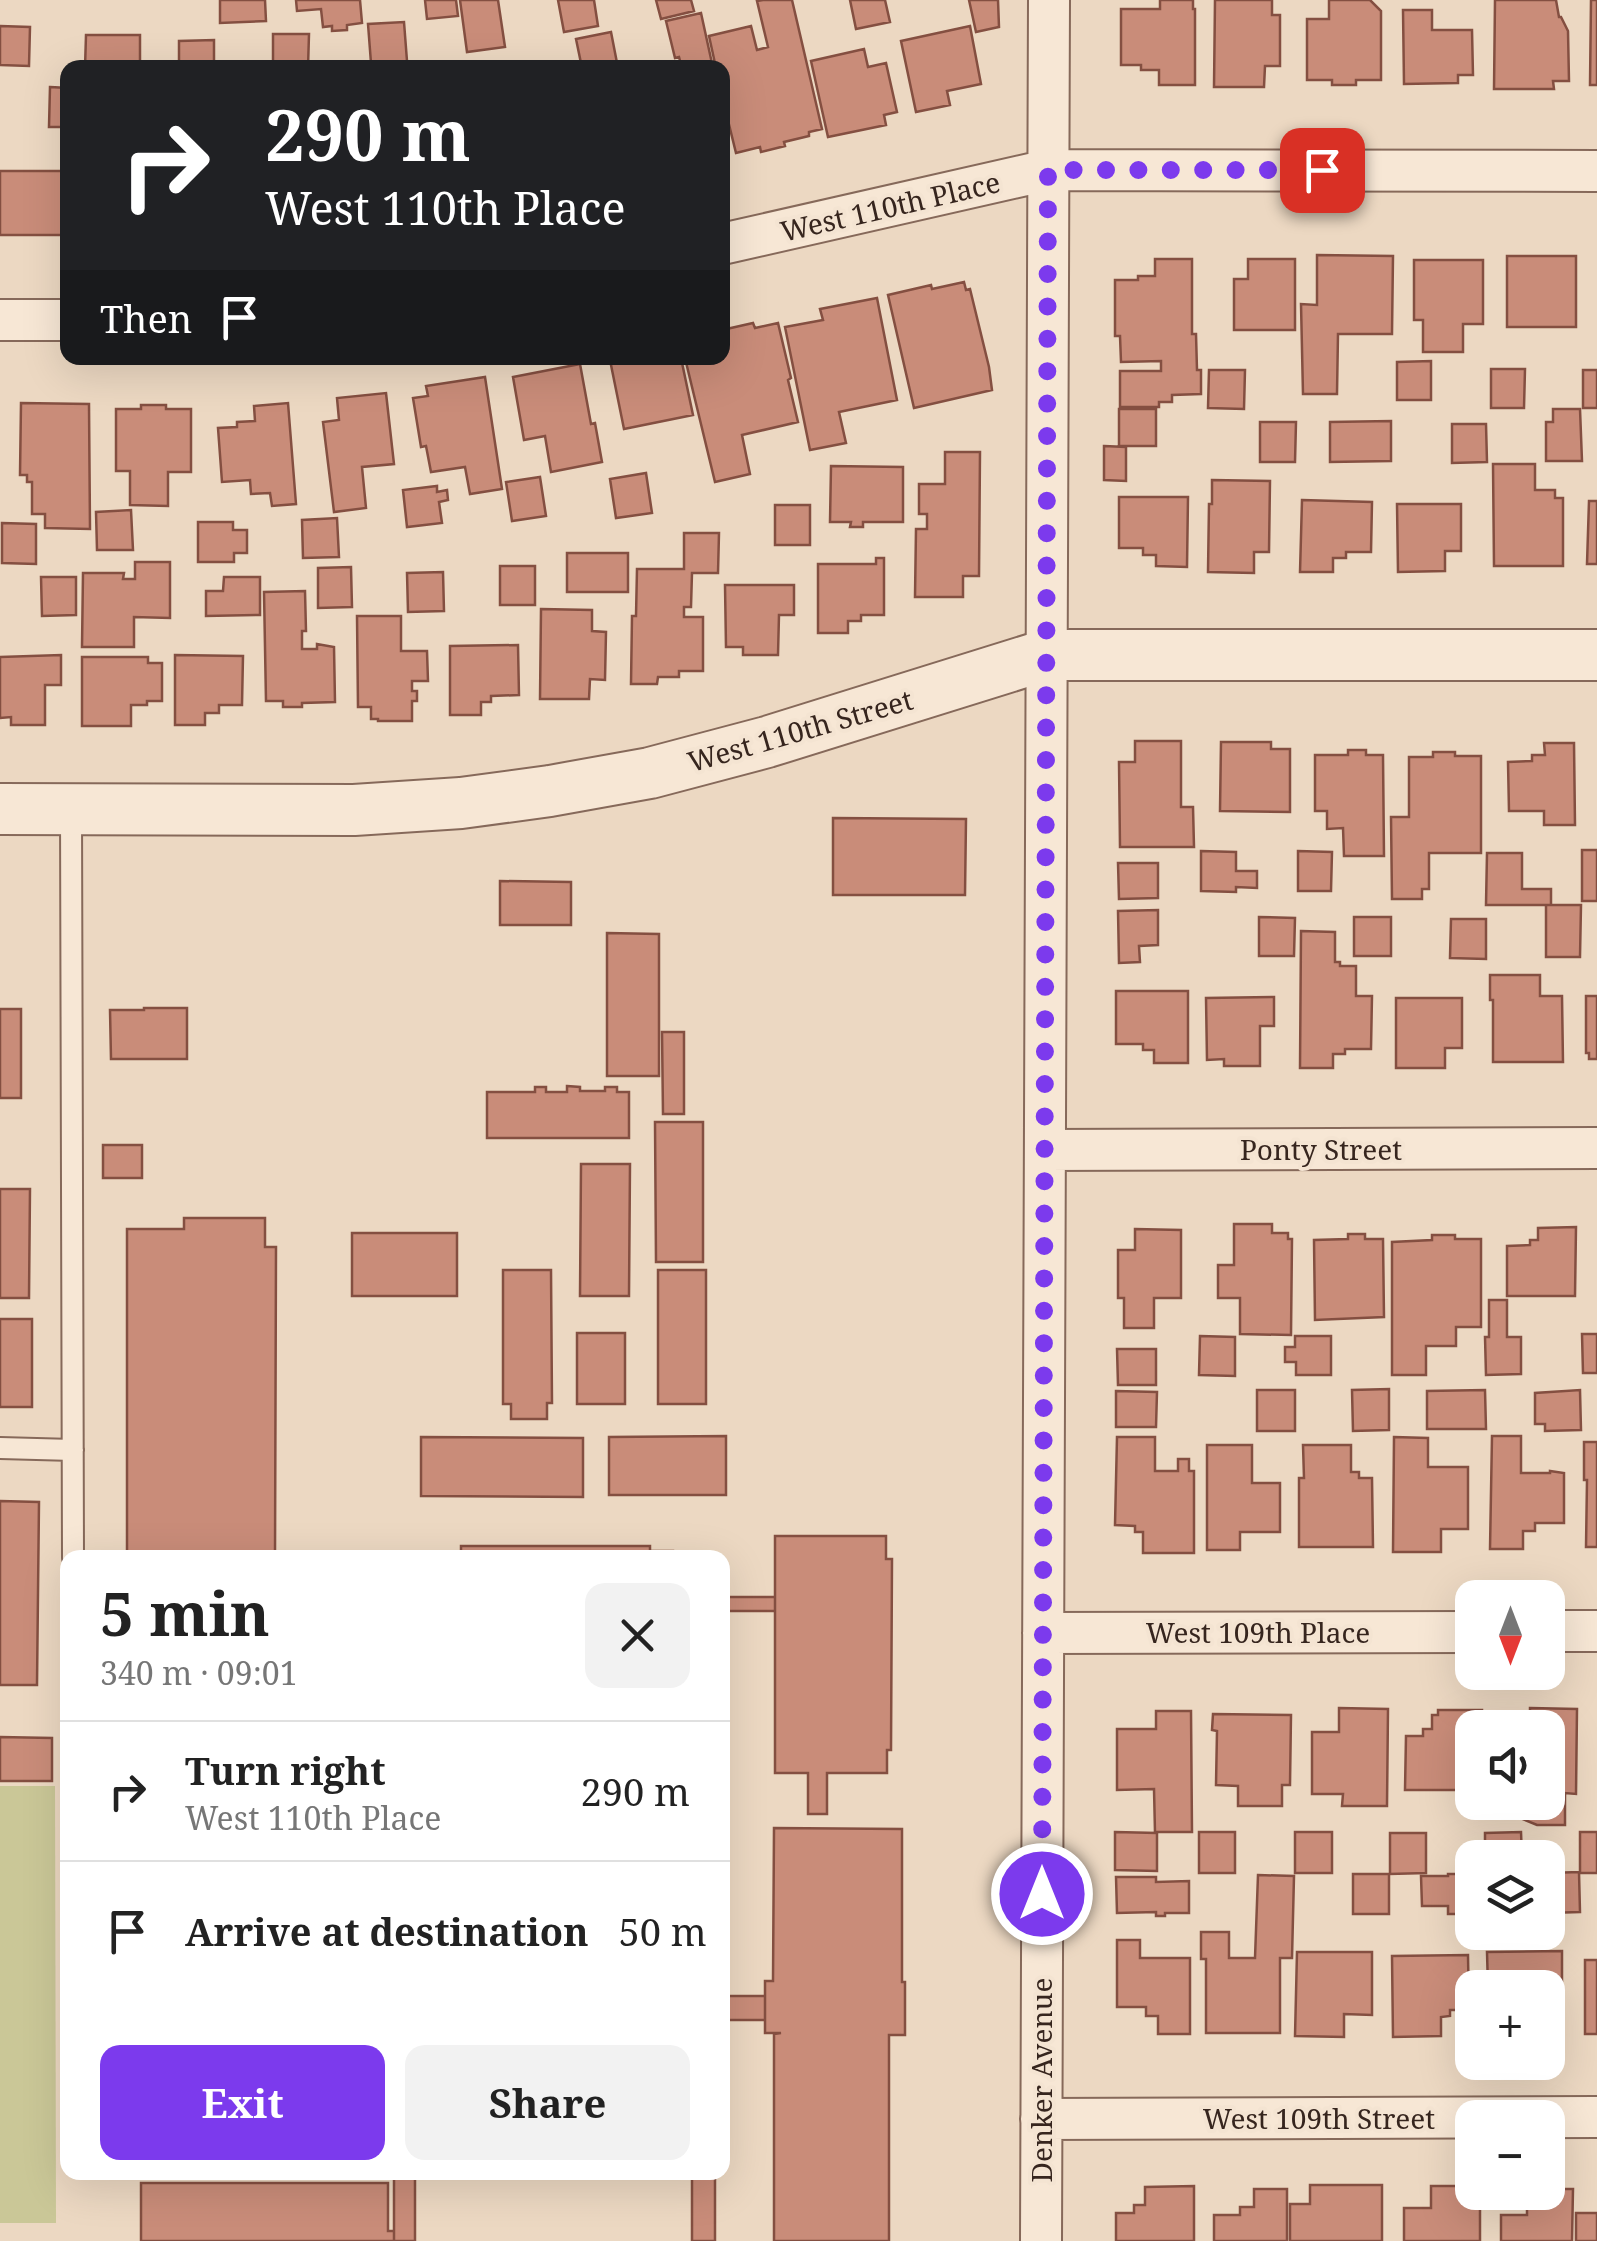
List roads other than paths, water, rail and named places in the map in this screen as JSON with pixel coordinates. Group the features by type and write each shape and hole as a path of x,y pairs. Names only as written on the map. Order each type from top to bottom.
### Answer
{"street":[{"name":"Denker Avenue","path":"1041,2241 1049,0"},
{"name":"West 110th Place","path":"730,242 1048,170 1597,170"},
{"path":"0,320 60,320"},
{"name":"West 110th Street","path":"0,810 354,810 461,803 550,791 650,773 767,742 1046,655 1597,655"},
{"name":"Ponty Street","path":"1044,1150 1597,1148"},
{"path":"1565,1632 1597,1631"},
{"name":"West 109th Place","path":"1043,1633 1455,1632"},
{"name":"West 109th Street","path":"1041,2118 1597,2117"}],"lane":[{"path":"71,810 73,1550"},
{"path":"0,1448 73,1450"}]}
